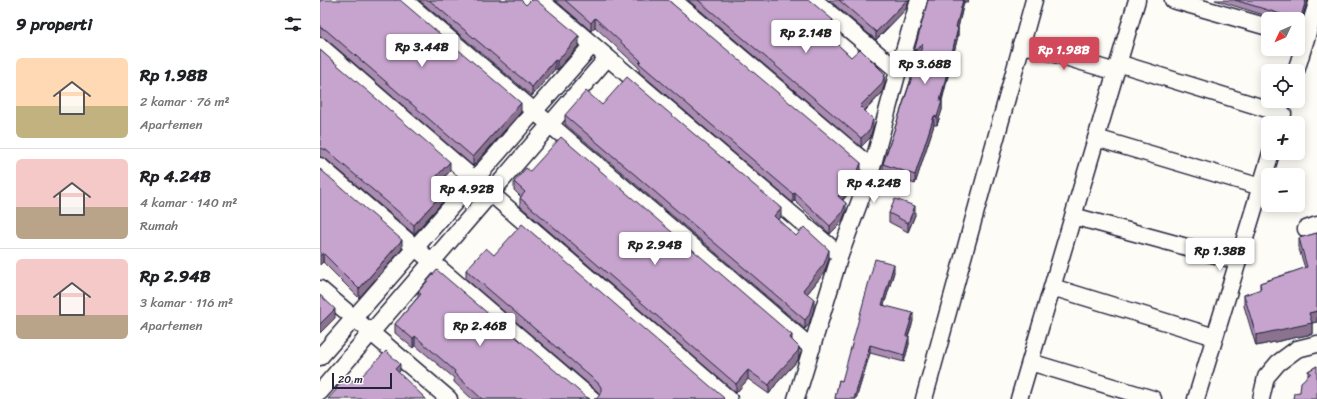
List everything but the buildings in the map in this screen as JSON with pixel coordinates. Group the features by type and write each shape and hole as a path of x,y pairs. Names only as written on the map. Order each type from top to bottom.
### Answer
{"street":[{"path":"404,0 812,348"},
{"path":"540,0 840,256"},
{"path":"673,0 872,168"},
{"path":"814,0 898,71"},
{"path":"796,399 840,256 872,168 919,0"},
{"path":"924,399 1034,0"},
{"path":"1019,399 1137,0"},
{"path":"1173,0 1261,25"},
{"path":"1305,30 1317,3"},
{"path":"1021,44 1117,67 1284,113"},
{"path":"320,357 592,45"},
{"path":"320,46 728,399"},
{"path":"320,392 607,58"},
{"path":"1096,138 1261,186 1196,399"},
{"path":"320,166 592,399"},
{"path":"1073,216 1238,261"},
{"path":"1052,287 1215,337"},
{"path":"320,290 449,399"},
{"path":"1261,399 1266,377 1278,363 1297,349 1317,344"},
{"path":"1030,362 1153,399"}]}
